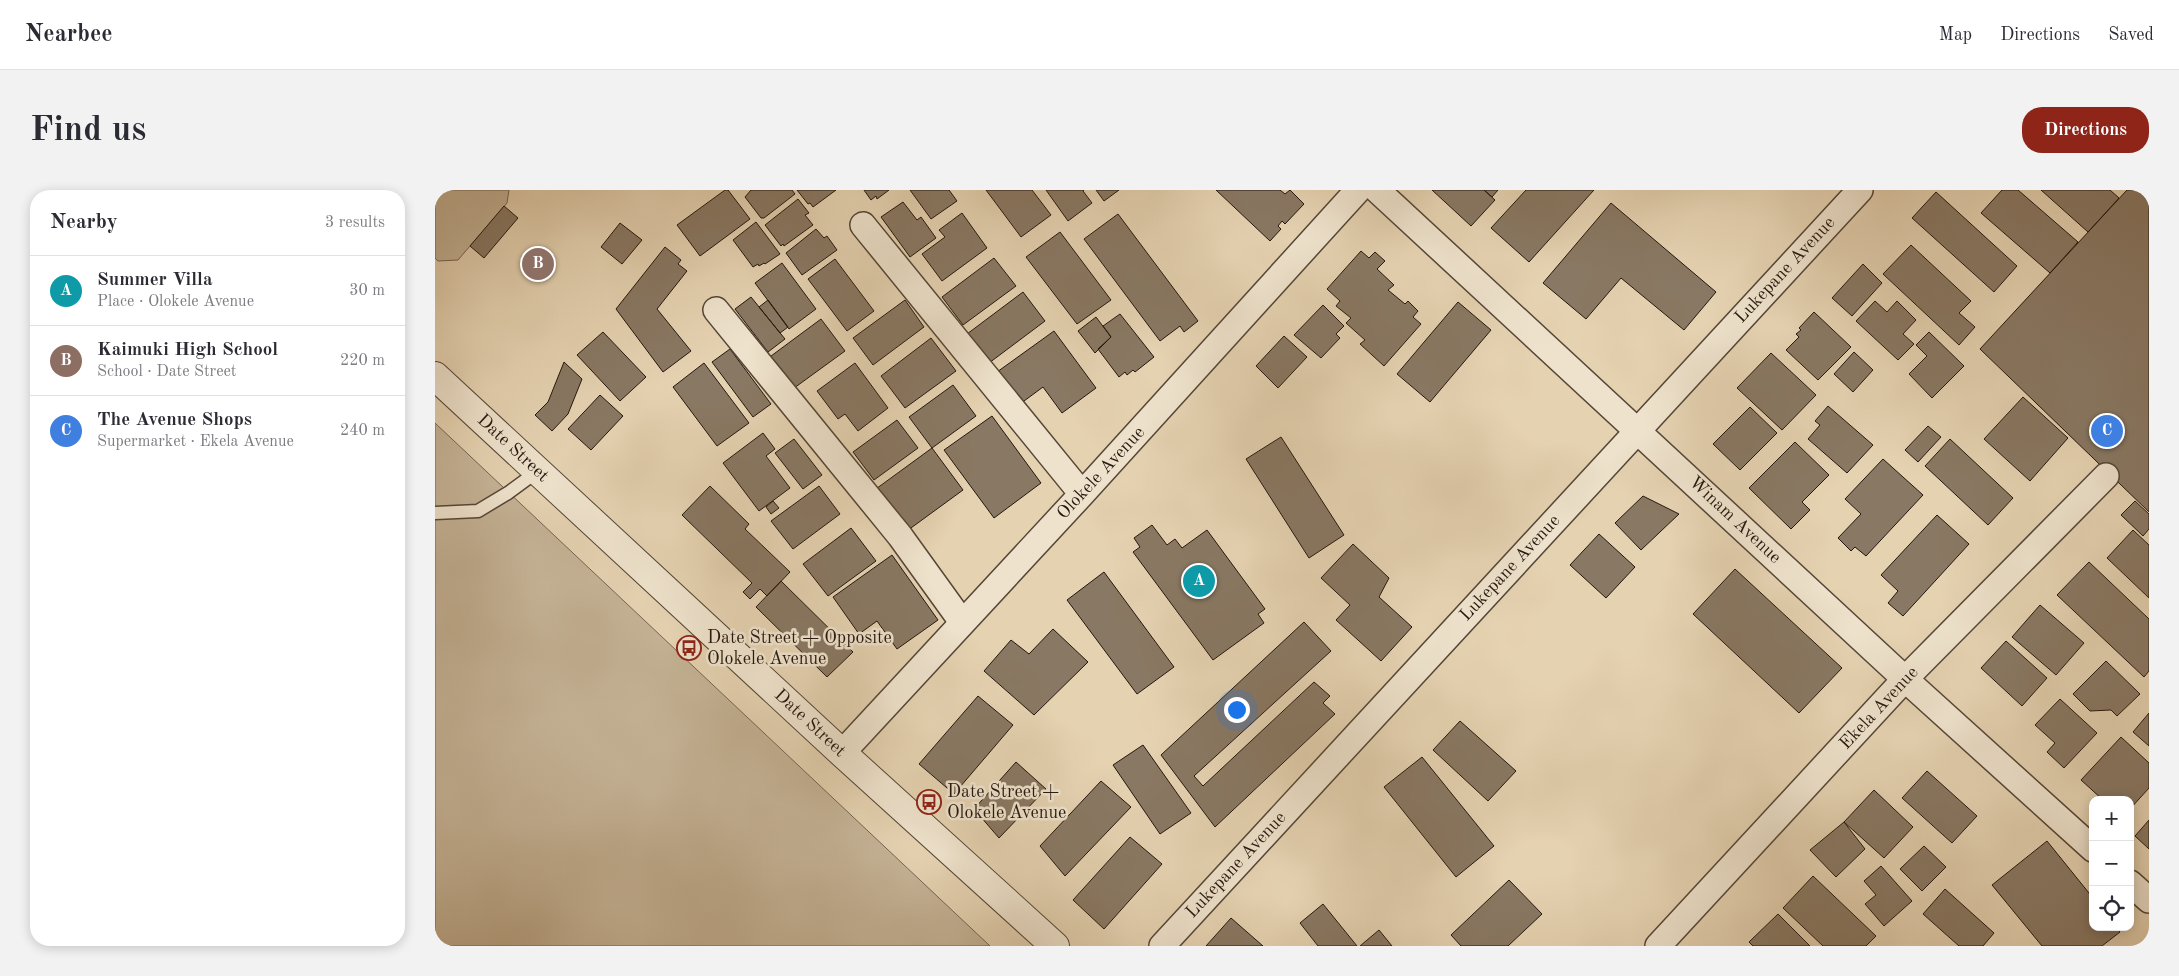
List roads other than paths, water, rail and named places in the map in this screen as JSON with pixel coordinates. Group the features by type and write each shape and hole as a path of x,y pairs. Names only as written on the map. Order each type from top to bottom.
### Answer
{"street":[{"name":"Olokele Avenue","path":"842,754 1082,494 1358,190"},
{"name":"Winam Avenue","path":"1377,190 1638,429 1905,679 2089,845"},
{"name":"Lukepane Avenue","path":"1161,946 1860,190"},
{"path":"863,225 1082,494"},
{"path":"716,310 900,536 962,622"},
{"name":"Date Street","path":"435,376 842,754 1055,946"},
{"name":"Ekela Avenue","path":"1659,946 1905,679 2106,476"},
{"path":"2133,886 2149,900"}],"lane":[{"path":"435,512 478,511 508,493 538,471"}],"place":[{"name":"Kaimuki High School","path":"538,264"},
{"name":"The Avenue Shops","path":"2107,431"},
{"name":"Summer Villa","path":"1199,581"},
{"name":"Date Street + Opposite Olokele Avenue","path":"689,648"},
{"name":"Date Street + Olokele Avenue","path":"929,802"}]}
